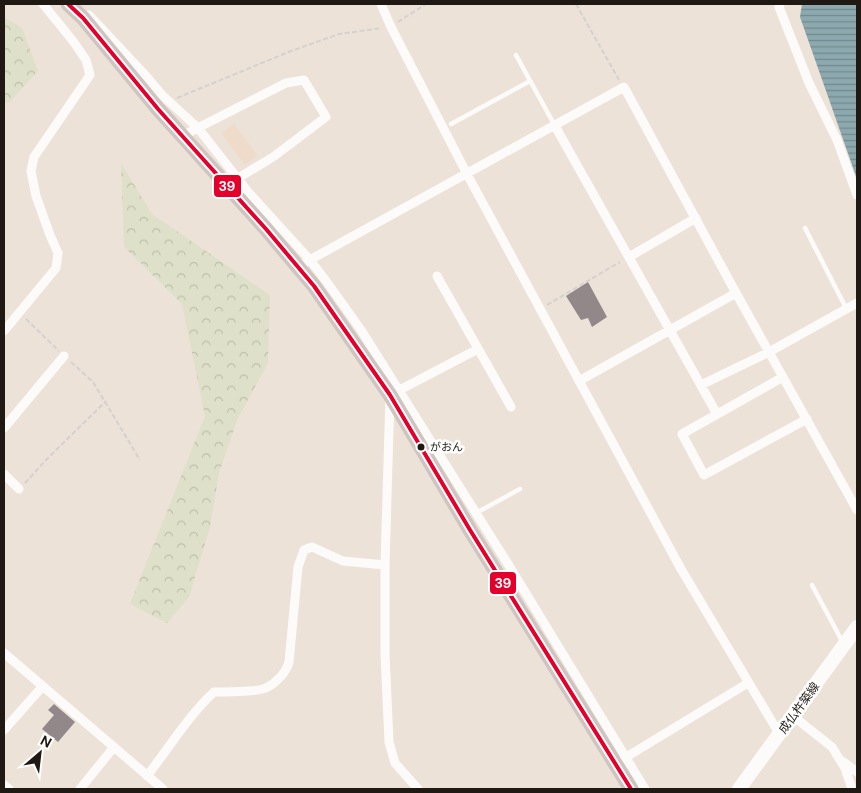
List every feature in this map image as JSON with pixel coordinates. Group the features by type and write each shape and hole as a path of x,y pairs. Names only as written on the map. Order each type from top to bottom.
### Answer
{"main road":[{"path":"68,4 182,136 232,182 304,263 314,286 394,393 621,761 631,789"},
{"name":"成仏杵築線","path":"739,789 780,735 857,626"}],"street":[{"path":"4,331 56,268 58,253 36,196 31,171 34,156 90,76 86,60 43,4"},
{"path":"79,4 169,102 198,128 232,182 273,157 326,117 304,80 286,83 198,128 182,136"},
{"path":"381,4 468,174 681,569 780,735"},
{"path":"780,4 779,7 809,83 837,140 857,195"},
{"path":"304,263 624,87 857,510"},
{"path":"555,126 717,414"},
{"path":"629,257 696,218"},
{"path":"437,276 511,407"},
{"path":"579,381 736,293"},
{"path":"701,385 769,352 856,303"},
{"path":"418,789 395,763 389,742 385,654 386,565 394,393 478,349"},
{"path":"4,428 64,356"},
{"path":"783,377 682,434 704,475 806,419"},
{"path":"4,474 19,489"},
{"path":"147,776 214,692 265,689 282,676 287,669 298,567 304,550 312,547 343,561 386,565"},
{"path":"4,653 163,789"},
{"path":"645,789 621,761 748,683"},
{"path":"4,730 42,687"},
{"path":"793,716 832,747 845,768 851,786"},
{"path":"80,789 114,747"},
{"path":"839,759 857,772"},
{"path":"4,784 9,789"}],"lane":[{"path":"516,55 555,126"},
{"path":"451,124 530,81"},
{"path":"805,228 846,308"},
{"path":"470,516 520,489"},
{"path":"812,585 844,644"}],"path":[{"path":"169,102 291,51 339,34 391,26 426,4"},
{"path":"576,4 624,87"},
{"path":"540,309 629,257"},
{"path":"19,312 93,382 140,460"},
{"path":"19,489 106,402"}],"shaded area":[{"path":"234,124 258,155 245,165 221,133"}],"green space":[{"path":"4,17 22,28 38,71 9,103 4,102"},
{"path":"121,163 152,214 270,295 268,363 238,418 219,473 210,527 189,597 167,623 130,604 205,416 182,304 124,247"}],"water":[{"path":"802,4 857,4 857,179 800,17"}],"building":[{"path":"588,282 607,317 592,327 588,318 581,320 566,296"},
{"path":"54,704 75,722 58,742 42,729 54,715 48,710"}],"transit line":[{"name":"39","path":"68,4 83,18 158,109 266,229 314,286 390,395 470,530 631,789"}],"place":[{"name":"がおん","path":"421,447"}]}
